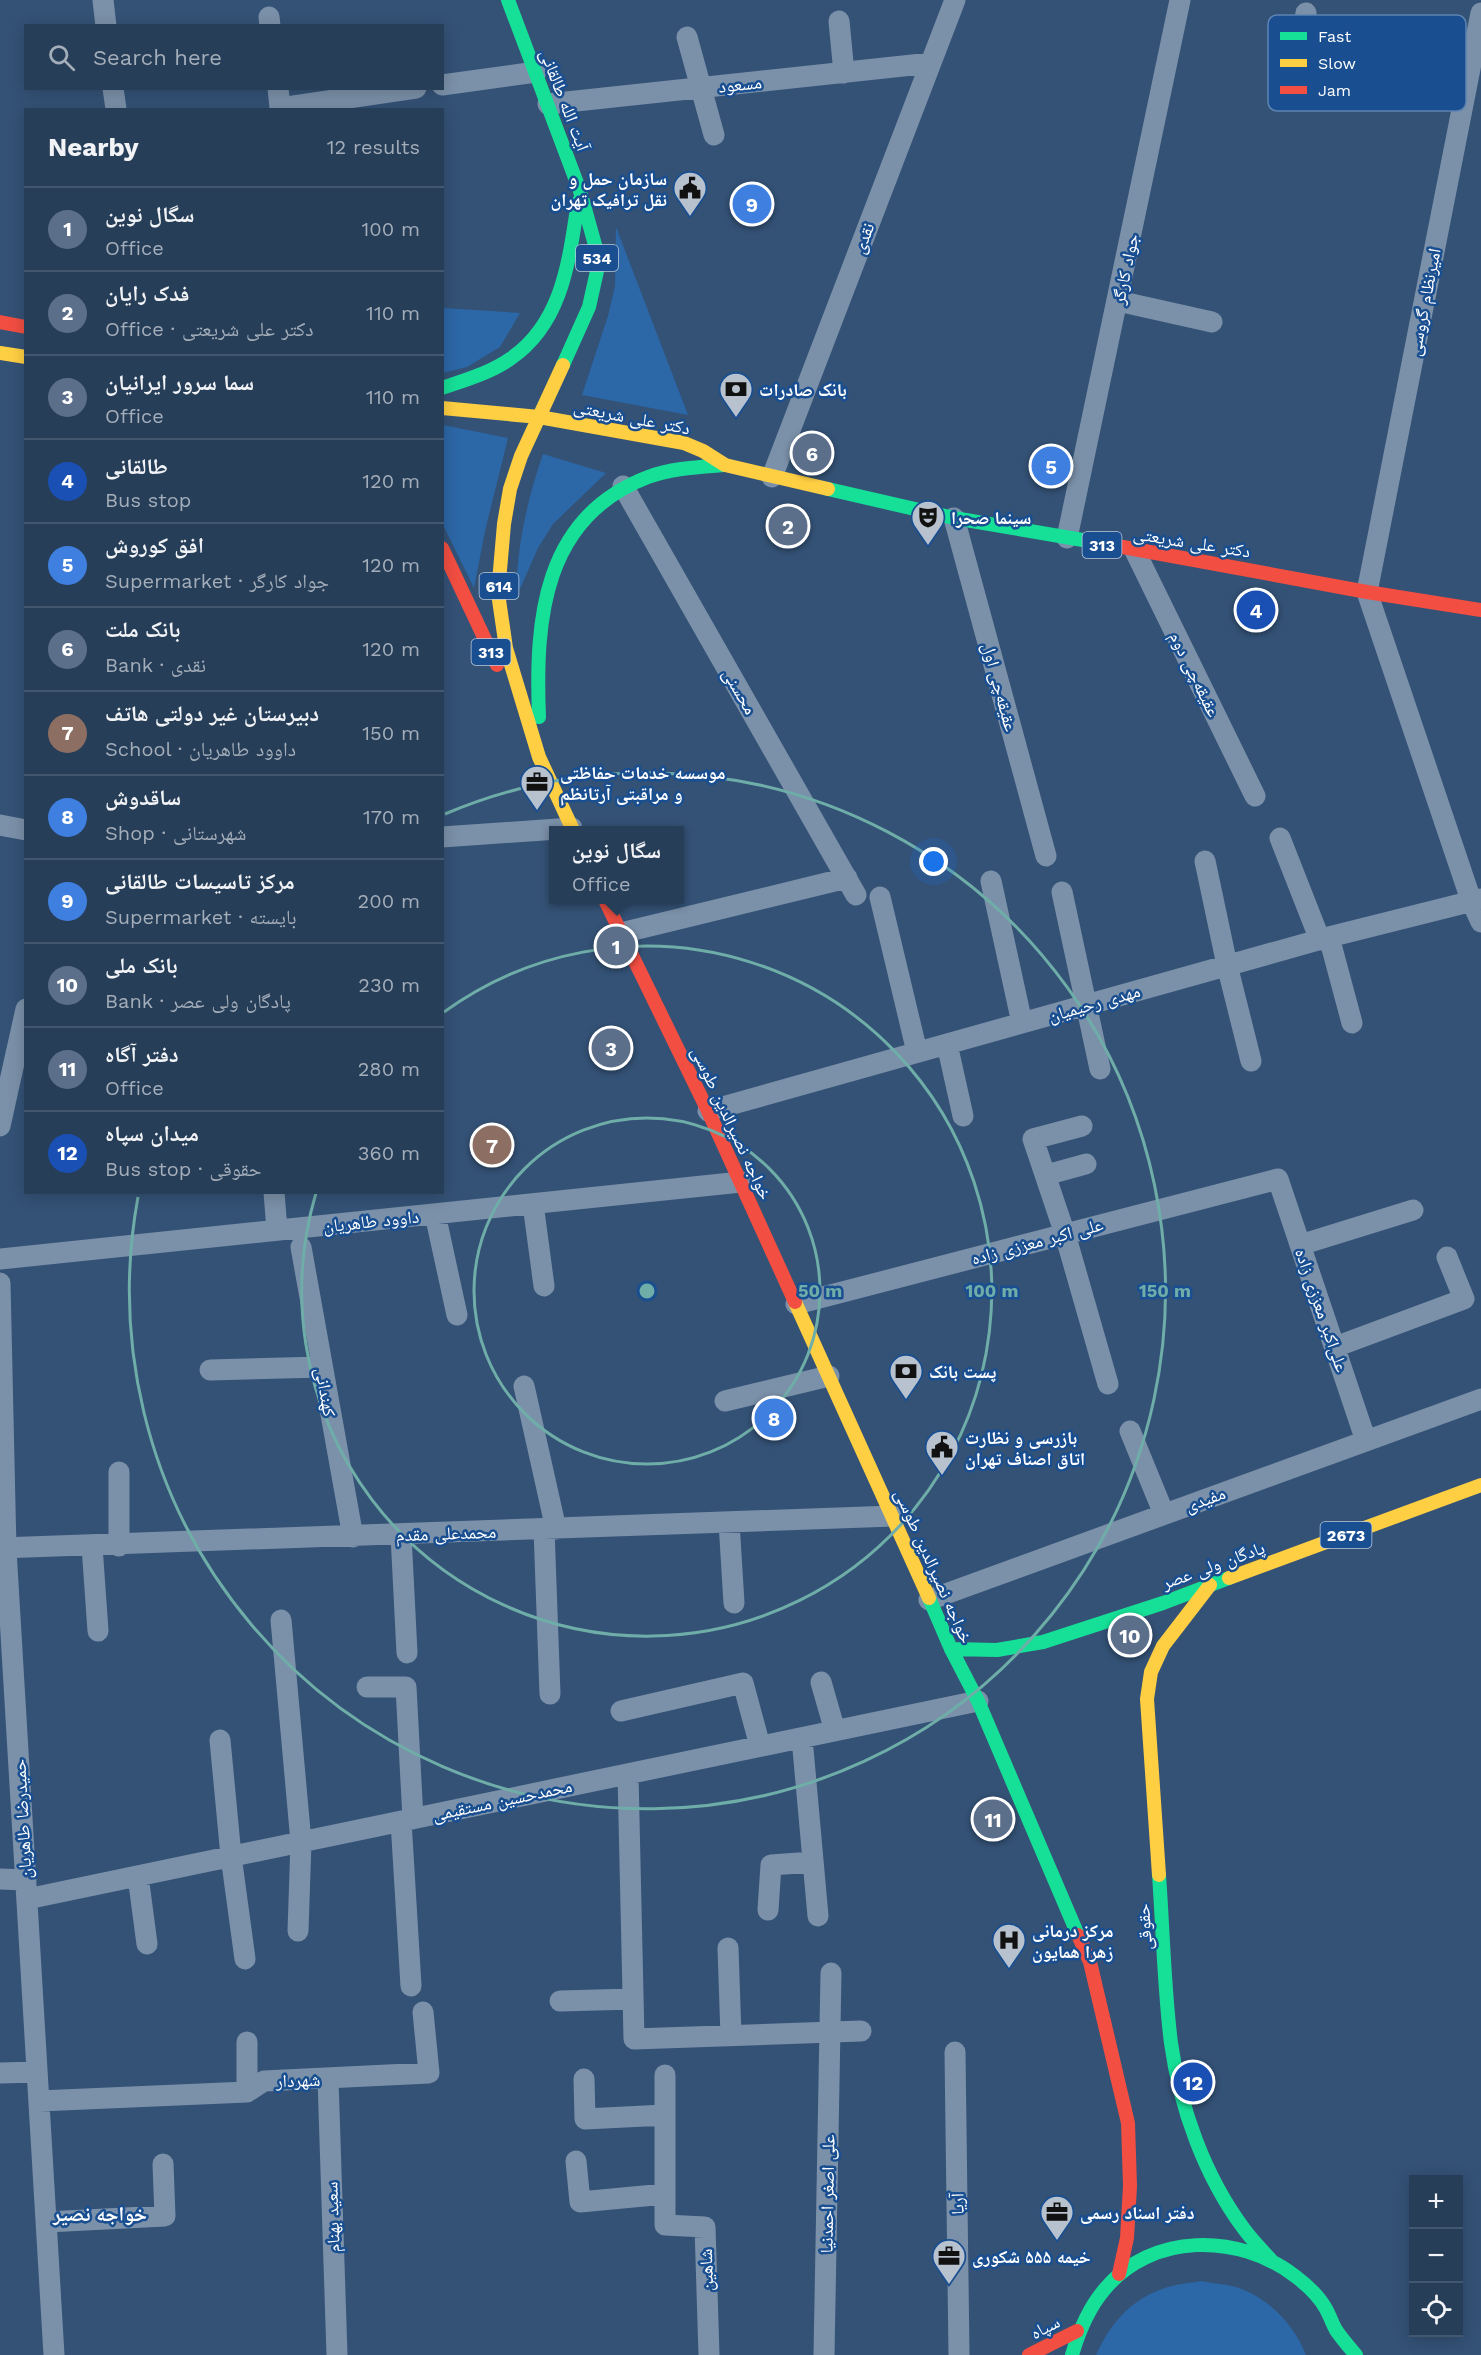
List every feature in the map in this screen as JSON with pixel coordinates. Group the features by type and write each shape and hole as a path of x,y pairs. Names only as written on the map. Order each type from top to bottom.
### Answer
{"main road":[{"name":"آیت الله طالقانی","path":"508,0 580,191 597,252 597,271 589,307 539,417"},
{"path":"444,387 476,378 503,365 526,349 544,328 556,308 567,274 580,191"},
{"path":"0,322 24,327"},
{"path":"0,352 24,357"},
{"name":"دکتر علی شریعتی","path":"444,408 539,417 684,443 703,451 725,465 954,518 1367,592 1481,610"},
{"name":"614","path":"539,417 521,456 510,489 504,524 498,593 506,648 539,756 572,826"},
{"path":"539,756 539,636 544,605 561,553 578,526 601,501 623,486 661,474 702,466 725,465"},
{"name":"313","path":"444,552 539,756"},
{"name":"خواجه نصیرالدین طوسی","path":"607,904 708,1111 893,1516 951,1649 978,1701 1090,1962 1128,2123 1130,2186 1127,2238 1119,2274"},
{"name":"پادگان ولی عصر","path":"951,1649 997,1650 1043,1642 1210,1586 1481,1485"},
{"name":"حقوقی","path":"1210,1586 1163,1646 1151,1672 1147,1699 1171,2044 1186,2113 1207,2165 1244,2230 1271,2260"},
{"path":"1072,2355 1077,2331 1094,2300 1119,2274 1154,2253 1193,2244 1233,2246 1271,2260 1301,2281 1324,2306 1335,2328 1356,2355"},
{"name":"سپاه","path":"1029,2355 1077,2331"}],"street":[{"path":"103,0 106,24"},
{"name":"نقدی","path":"772,477 956,0"},
{"name":"جواد کارگر","path":"1067,538 1180,0"},
{"name":"امیرنظام گروسی","path":"1466,89 1481,13"},
{"path":"838,21 844,73"},
{"path":"687,37 714,135"},
{"name":"مسعود","path":"548,104 931,63"},
{"path":"444,85 536,72"},
{"path":"113,90 116,108"},
{"path":"278,90 280,108"},
{"path":"295,108 404,90"},
{"name":"امیرنظام گروسی","path":"1367,592 1462,111"},
{"path":"1118,301 1212,322"},
{"name":"محسنی","path":"621,933 851,887 623,486"},
{"name":"عقیقه‌چی اول","path":"954,518 1046,856"},
{"name":"عقیقه‌چی دوم","path":"1135,551 1255,796"},
{"path":"1367,592 1476,900 1481,922"},
{"path":"0,825 24,830"},
{"path":"444,837 549,830"},
{"path":"1280,838 1324,938 1352,1023"},
{"path":"1205,861 1227,965 1251,1061"},
{"path":"991,881 1022,1023"},
{"path":"1062,892 1100,1069"},
{"path":"880,897 918,1052"},
{"name":"مهدی رحیمیان","path":"708,1111 1324,938 1476,900"},
{"path":"0,1126 24,1018"},
{"path":"947,1044 963,1116"},
{"path":"1082,1126 1034,1138 1065,1234 1108,1384"},
{"path":"1046,1175 1086,1164"},
{"name":"علی اکبر معززی زاده","path":"796,1304 1278,1179"},
{"name":"علی‌اکبر معززی زاده","path":"1278,1179 1366,1441"},
{"name":"داوود طاهریان","path":"0,1259 741,1182"},
{"path":"274,1194 277,1230"},
{"path":"533,1204 544,1286"},
{"path":"1300,1245 1413,1210"},
{"path":"435,1214 456,1315"},
{"name":"کهندانی","path":"301,1247 353,1537"},
{"path":"1335,1347 1464,1299 1447,1257"},
{"name":"حمیدرضا طاهریان","path":"0,1282 3,1549 8,1700 26,1889 54,2355"},
{"path":"210,1370 322,1367"},
{"path":"725,1401 829,1376"},
{"path":"524,1386 550,1529 550,1694"},
{"name":"مفیدی","path":"929,1600 1481,1399"},
{"path":"1130,1431 1164,1514"},
{"path":"119,1472 119,1546"},
{"name":"محمدعلی مقدم","path":"3,1549 893,1516"},
{"path":"729,1522 734,1603"},
{"path":"401,1535 407,1653"},
{"path":"92,1546 98,1631"},
{"path":"281,1620 301,1842 298,1932"},
{"path":"821,1682 835,1731"},
{"path":"621,1711 743,1683 760,1746"},
{"path":"368,1687 406,1687 411,1986"},
{"name":"محمدحسین مستقیمی","path":"0,1879 26,1889 138,1876 978,1701"},
{"path":"802,1738 818,1916"},
{"path":"220,1740 231,1856 245,1959"},
{"path":"628,1774 634,2039 861,2031"},
{"path":"768,1910 771,1865 813,1862"},
{"path":"138,1876 147,1944"},
{"path":"728,1948 730,2036"},
{"name":"علی اصغر احمدنیا","path":"824,2355 831,1973"},
{"path":"560,2001 633,2000"},
{"name":"شهردار","path":"39,2101 247,2092 264,2080 429,2073 423,2012"},
{"path":"247,2042 247,2092"},
{"name":"آریا","path":"955,2052 959,2355"},
{"path":"0,2073 37,2072"},
{"name":"شاهین","path":"665,2074 665,2225 705,2227 709,2355"},
{"name":"سعید بهنام","path":"328,2079 337,2355"},
{"path":"584,2079 585,2119 665,2115"},
{"path":"576,2161 580,2202 665,2194"},
{"path":"46,2222 165,2216 163,2164"}],"shaded area":[{"path":"616,227 688,415 582,395 608,316 615,286"},
{"path":"444,308 520,313 500,347 467,367 444,373"},
{"path":"444,425 508,438 485,531 474,588 444,527"},
{"path":"543,454 606,473 553,524 538,548 515,600 523,526"},
{"path":"1202,2281 1235,2287 1261,2299 1288,2324 1306,2355 1096,2355 1115,2323 1142,2299 1169,2287"}],"traffic: fast":[{"path":"508,0 580,191 597,252 597,271 589,307 563,365"},
{"path":"444,387 477,376 502,364 528,344 542,327 552,309 567,268 578,202"},
{"path":"539,717 538,680 544,609 553,575 566,545 586,518 613,495 648,477 676,470 725,465"},
{"path":"828,489 954,518 1112,545"},
{"path":"951,1649 997,1650 1043,1642 1163,1603 1229,1578"},
{"path":"929,1598 951,1649 978,1701 1078,1935"},
{"path":"1159,1875 1171,2043 1188,2117 1217,2187 1244,2229 1271,2260"},
{"path":"1072,2355 1093,2305 1123,2271 1146,2257 1170,2249 1196,2245 1222,2246 1248,2252 1273,2262 1295,2276 1320,2300 1336,2330 1356,2355"}],"traffic: slow":[{"path":"0,353 24,357"},
{"path":"563,365 521,456 510,489 504,524 498,593 506,648 539,757 571,826"},
{"path":"444,408 539,417 684,443 703,451 725,465 828,489"},
{"path":"795,1302 929,1598"},
{"path":"1229,1578 1481,1485"},
{"path":"1159,1875 1147,1699 1151,1672 1163,1646 1210,1585"}],"traffic: jam":[{"path":"0,322 24,327"},
{"path":"1112,545 1367,592 1481,610"},
{"path":"444,552 497,665"},
{"path":"607,904 708,1111 795,1302"},
{"path":"1078,1935 1090,1962 1128,2123 1130,2186 1127,2238 1119,2274"},
{"path":"1029,2355 1077,2331"}],"place":[{"name":"مرکز تاسیسات طالقانی","path":"752,204"},
{"name":"سازمان حمل و نقل ترافیک تهران","path":"690,217"},
{"name":"بانک صادرات","path":"736,418"},
{"name":"بانک ملت","path":"812,453"},
{"name":"افق کوروش","path":"1051,466"},
{"name":"فدک رایان","path":"788,526"},
{"name":"سینما صحرا","path":"928,546"},
{"name":"طالقانی","path":"1256,610"},
{"name":"موسسه خدمات حفاظتی و مراقبتی آرتانظم","path":"537,811"},
{"name":"سگال نوین","path":"616,946"},
{"name":"سما سرور ایرانیان","path":"611,1048"},
{"name":"دبیرستان غیر دولتی هاتف","path":"492,1145"},
{"name":"پست بانک","path":"906,1400"},
{"name":"ساقدوش","path":"774,1418"},
{"name":"بازرسی و نظارت اتاق اصناف تهران","path":"942,1476"},
{"name":"بانک ملی","path":"1130,1635"},
{"name":"دفتر آگاه","path":"993,1819"},
{"name":"مرکز درمانی زهرا همایون","path":"1009,1969"},
{"name":"میدان سپاه","path":"1193,2082"},
{"name":"دفتر اسناد رسمی","path":"1057,2241"},
{"name":"خیمه ۵۵۵ شکوری","path":"949,2285"}],"district":[{"name":"خواجه نصیر","path":"100,2214"}]}
